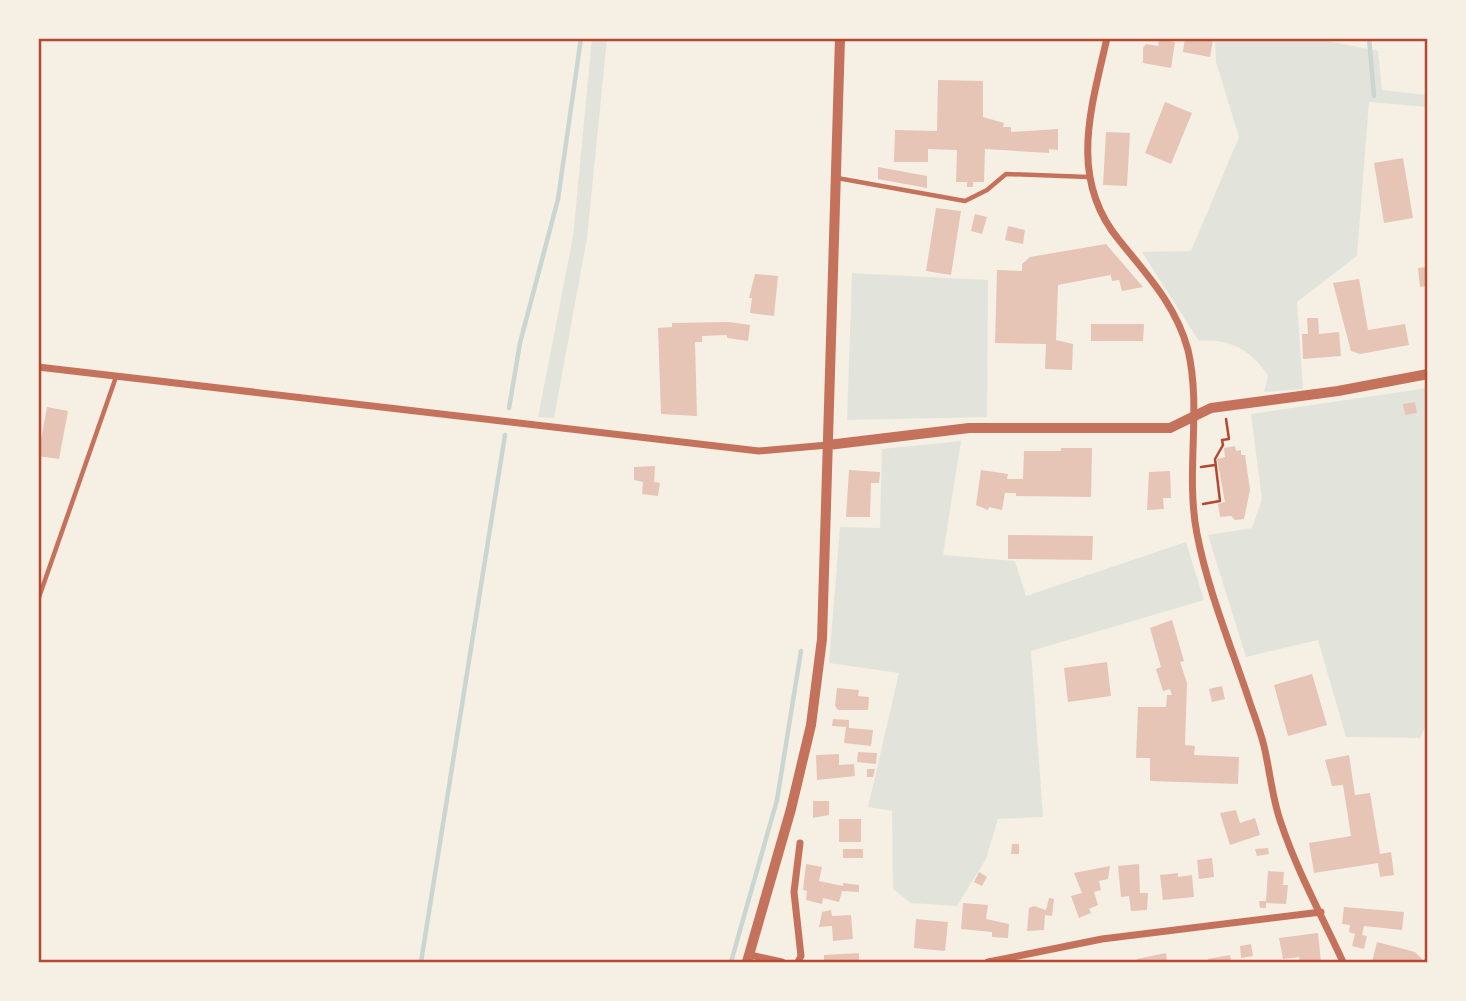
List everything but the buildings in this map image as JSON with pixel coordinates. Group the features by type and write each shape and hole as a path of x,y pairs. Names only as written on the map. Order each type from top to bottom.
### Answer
{"street":[{"path":"782,962 748,959 791,809 811,725 822,639 840,38"},
{"path":"1107,38 1089,119 1088,177 1092,197 1103,218 1170,305 1188,350 1193,386 1193,505 1202,559 1264,746 1277,813 1294,859 1343,962"},
{"path":"38,367 759,451 970,428 1170,428 1211,408 1338,391 1427,374"},
{"path":"798,962 801,956 794,892 800,843"},
{"path":"988,962 1102,939 1321,912"}],"lane":[{"path":"835,178 965,201 987,190 1006,174 1088,177"},
{"path":"38,600 117,376"}],"path":[{"path":"1193,505 1220,501 1214,458 1223,445 1222,440 1229,439 1224,406"}],"shaded area":[{"path":"592,38 607,39 587,238 554,418 538,417 573,237"},
{"path":"1215,39 1318,39 1378,51 1382,90 1427,95 1427,107 1369,102 1357,256 1297,302 1303,389 1264,392 1268,376 1247,353 1230,344 1199,341 1142,252 1191,251 1239,137 1216,62"},
{"path":"852,273 988,280 987,417 847,420"},
{"path":"1427,388 1428,721 1420,738 1346,737 1318,640 1246,657 1208,535 1252,528 1262,499 1251,414"},
{"path":"961,441 943,555 1015,561 1026,596 1186,542 1204,600 1031,651 1043,817 998,819 986,859 957,906 911,903 893,889 892,811 868,807 899,673 829,663 840,527 880,528 882,449"}],"waterway":[{"path":"509,408 520,343 558,199 581,38"},
{"path":"1369,38 1374,96"},
{"path":"421,962 505,435"},
{"path":"731,962 777,800 801,651"}]}
